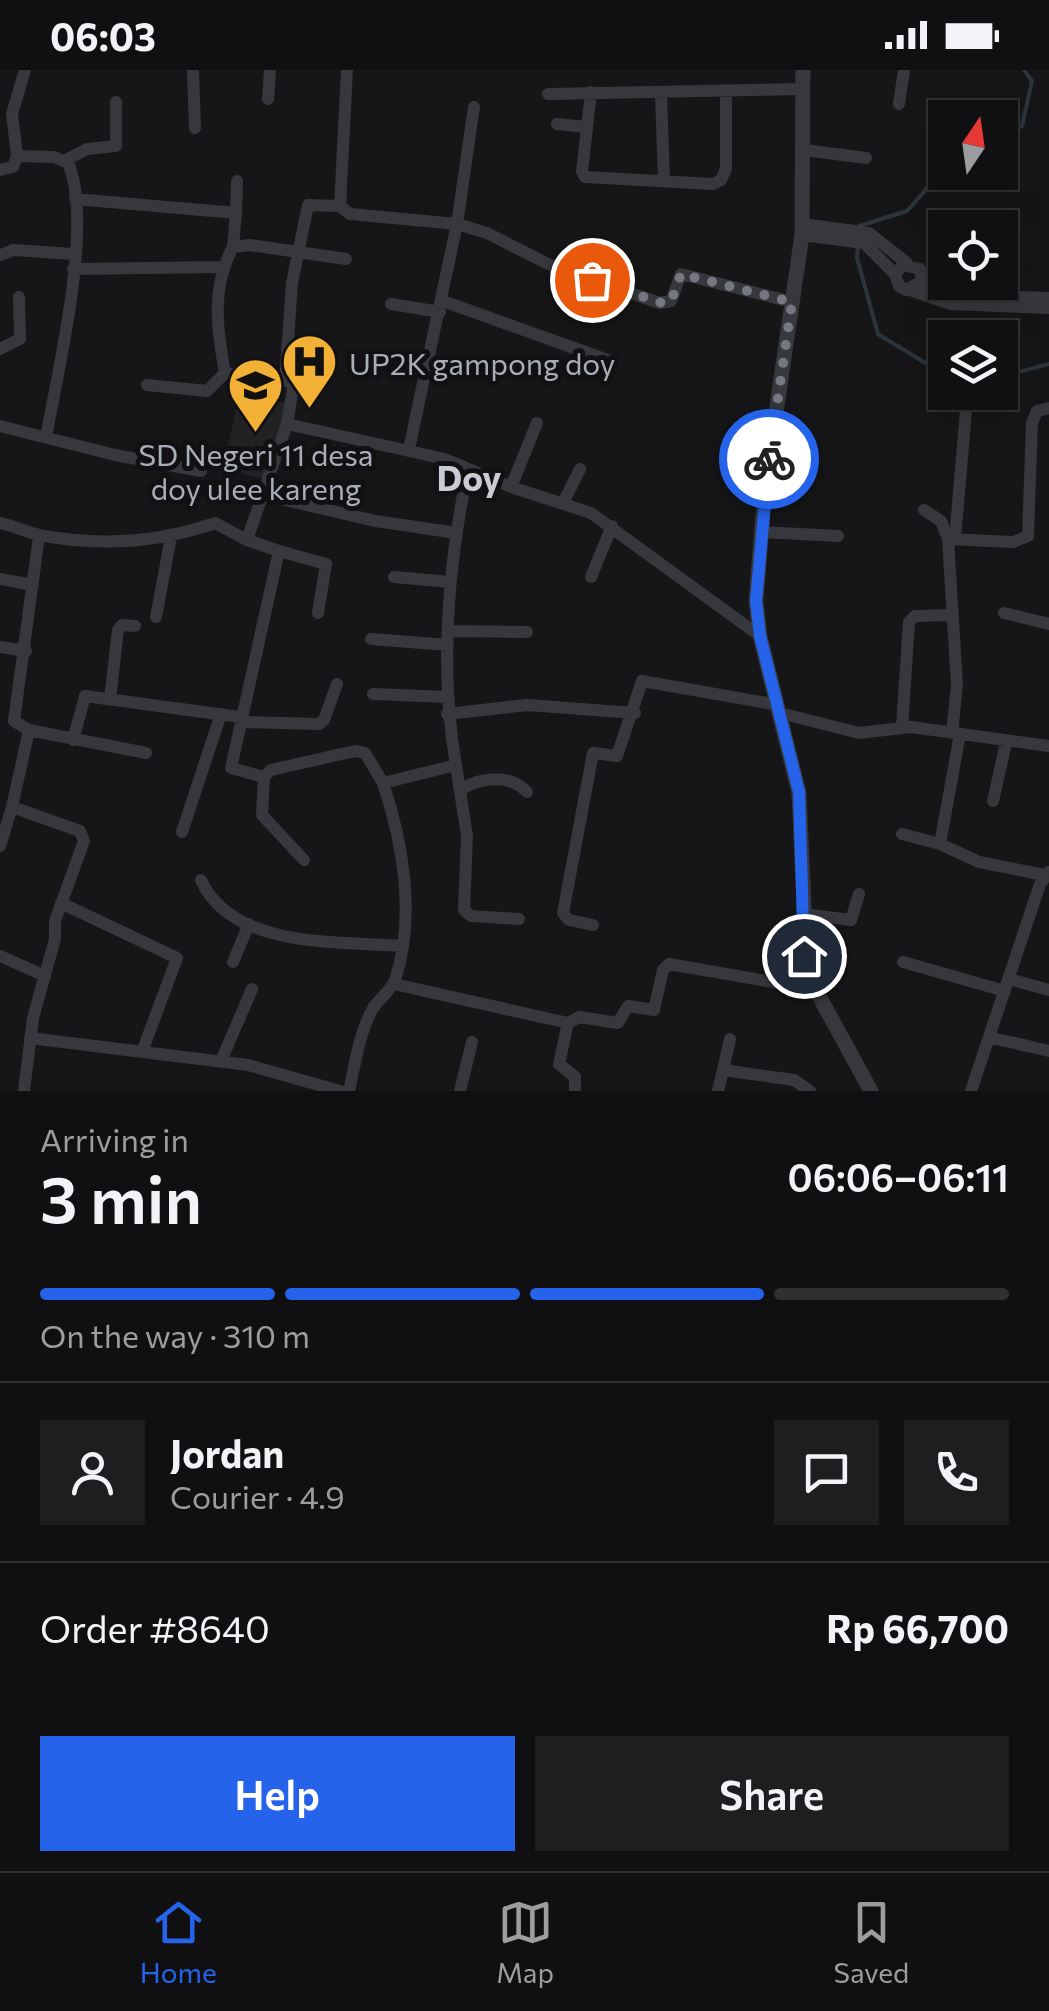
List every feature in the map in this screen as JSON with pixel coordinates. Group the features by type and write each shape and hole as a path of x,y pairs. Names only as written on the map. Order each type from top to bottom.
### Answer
{"street":[{"path":"0,170 13,167 16,156 12,114 24,70"},
{"path":"194,70 195,128"},
{"path":"268,98 270,70"},
{"path":"340,206 347,70"},
{"path":"803,70 803,229 760,532 760,636 799,792 804,956 813,990 871,1091"},
{"path":"899,104 904,70"},
{"path":"548,94 802,89"},
{"path":"591,92 585,177 664,181 721,180 726,169 726,92"},
{"path":"661,93 664,181"},
{"path":"0,96 18,96"},
{"path":"16,156 64,161 87,150 116,146 116,102"},
{"path":"409,449 457,224 474,106"},
{"path":"557,124 586,127"},
{"path":"804,150 866,158"},
{"path":"46,437 73,269 75,199 70,166 64,161"},
{"path":"225,373 217,320 222,267 233,247 237,180"},
{"path":"75,199 236,213"},
{"path":"247,540 287,424 298,252 308,205 340,206 350,214 457,224 486,233 558,269 660,303 671,301 681,274 792,302"},
{"path":"803,229 867,238 920,269 916,286"},
{"path":"867,238 896,274 899,286 956,295 1049,298"},
{"path":"233,247 346,259"},
{"path":"1,255 13,250 73,254"},
{"path":"896,274 907,264"},
{"path":"73,269 222,267"},
{"path":"916,286 951,304 1049,308"},
{"path":"0,349 20,339 19,297"},
{"path":"391,304 441,306 613,362"},
{"path":"147,384 205,391 225,373 319,388"},
{"path":"952,539 1013,542 1028,536 1032,423 1036,411 1049,408"},
{"path":"940,844 956,734 958,685 951,614 952,539 966,410"},
{"path":"511,488 537,423"},
{"path":"287,424 409,449 511,488 563,503 612,526 760,636"},
{"path":"0,426 115,456 200,471"},
{"path":"468,470 450,582 447,714 467,836 464,910 475,916 519,919"},
{"path":"563,503 580,470"},
{"path":"264,494 375,521 458,532"},
{"path":"924,510 941,521 952,539"},
{"path":"0,522 39,536 171,538 216,523 247,540 326,564 318,612"},
{"path":"591,577 612,526"},
{"path":"760,532 838,536"},
{"path":"39,536 26,651 7,722 73,740 146,752"},
{"path":"156,616 171,538"},
{"path":"279,551 231,770 264,776 278,766 361,751 383,782 402,853 401,946 394,984 370,1012 349,1091"},
{"path":"394,577 450,582"},
{"path":"0,579 33,585"},
{"path":"1004,613 1049,624"},
{"path":"902,727 910,620 951,614"},
{"path":"110,699 118,630 122,625 135,626"},
{"path":"370,638 528,632"},
{"path":"0,646 26,651"},
{"path":"593,925 570,920 563,914 592,753 617,756 645,680 779,709 860,733 902,727 1049,746"},
{"path":"73,740 84,697 221,714 243,722 322,723 337,684"},
{"path":"373,694 448,697"},
{"path":"447,714 527,706 635,712"},
{"path":"182,832 221,714"},
{"path":"0,846 28,730"},
{"path":"993,801 1006,743"},
{"path":"383,782 456,765"},
{"path":"264,776 262,815 304,860"},
{"path":"462,789 474,781 500,779 516,783 527,792"},
{"path":"12,807 83,835 61,903 30,1038 24,1091"},
{"path":"902,834 940,844 968,858 1047,874 971,1091"},
{"path":"201,880 220,903 249,924 301,938 401,946"},
{"path":"803,914 850,920 859,894"},
{"path":"61,903 177,958 142,1052"},
{"path":"234,962 249,924"},
{"path":"0,956 45,976"},
{"path":"903,962 1007,985 1049,990"},
{"path":"394,984 568,1023 579,1017 618,1023 628,1006 654,1010 663,970 669,964 813,990"},
{"path":"221,1062 252,989"},
{"path":"568,1023 560,1064 576,1078 575,1091"},
{"path":"30,1038 221,1062 340,1091"},
{"path":"992,1038 1049,1052"},
{"path":"718,1091 730,1039"},
{"path":"460,1091 472,1042"},
{"path":"723,1070 794,1080 810,1091"}],"shaded area":[{"name":"SD Negeri 11 desa doy ulee kareng","path":"240,393 290,404 269,480 222,469"}],"waterway":[{"path":"1018,128 1022,126 1032,81 1024,70"},
{"path":"859,226 907,211 928,187"},
{"path":"858,246 857,258 878,334 928,365"},
{"path":"1018,372 1049,364"}],"way so far":[{"path":"592,280 665,304 672,299 681,274 792,302 769,459"}],"place":[{"name":"UP2K gampong doy","path":"310,411"},
{"name":"SD Negeri 11 desa doy ulee kareng","path":"256,434"}],"district":[{"name":"Doy","path":"469,476"}],"route":[{"path":"769,459 756,601 760,636 799,792 804,956"}]}
